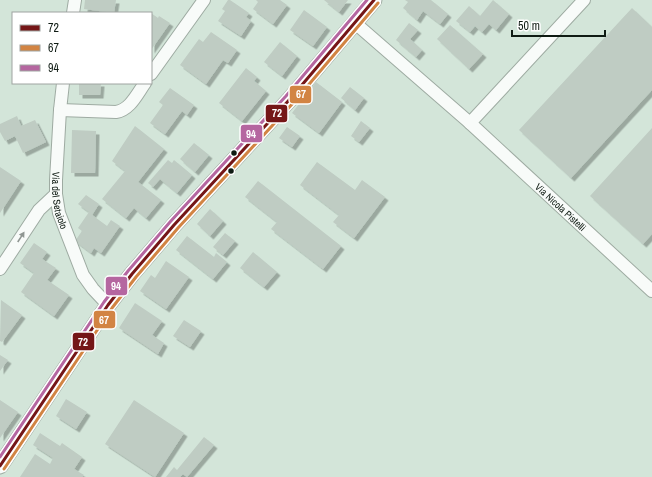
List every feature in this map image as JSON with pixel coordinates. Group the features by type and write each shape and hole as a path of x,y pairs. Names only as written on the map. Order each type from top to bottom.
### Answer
{"street":[{"path":"73,12 74,0"},
{"path":"152,73 204,0"},
{"path":"0,466 108,306 132,274 174,225 290,99 374,0"},
{"path":"470,123 584,0"},
{"name":"Via Nicola Pistelli","path":"355,23 470,123 652,291"},
{"name":"Via del Setaiolo","path":"63,84 60,110 56,194 58,213 83,275 92,289 108,306"},
{"path":"60,110 122,111 127,108 144,84"},
{"path":"0,269 39,210 56,194"}],"building":[{"path":"85,0 116,0 114,12 84,9"},
{"path":"228,0 249,13 246,17 251,21 241,36 218,21 225,11 222,9"},
{"path":"256,0 280,0 287,5 273,24 253,9 258,2"},
{"path":"324,0 348,0 339,12"},
{"path":"405,0 431,0 448,14 440,24 423,11 417,20 403,8 408,2"},
{"path":"493,0 509,14 496,30 489,24 482,32 475,26 470,32 456,21 469,6 480,16"},
{"path":"632,8 652,27 652,90 571,178 519,130"},
{"path":"304,10 327,27 313,46 290,30"},
{"path":"152,14 170,23 152,49"},
{"path":"409,23 418,30 410,39 422,50 416,57 396,40"},
{"path":"450,25 483,54 469,69 437,39"},
{"path":"211,32 237,50 228,63 223,60 206,84 180,65 199,39 203,42"},
{"path":"280,42 297,56 282,76 264,62"},
{"path":"246,68 257,77 254,81 266,91 242,121 219,103"},
{"path":"316,82 342,102 319,133 292,113"},
{"path":"79,84 101,84 100,95 79,95"},
{"path":"350,87 364,98 355,110 341,98"},
{"path":"170,88 194,105 187,115 182,111 165,134 150,123 163,105 159,102"},
{"path":"17,116 21,126 35,120 46,142 23,153 15,136 5,141 0,132 0,124"},
{"path":"361,121 370,128 359,142 351,136"},
{"path":"135,126 164,149 138,182 161,200 146,218 134,208 126,218 102,199 125,171 112,161"},
{"path":"287,127 300,136 292,147 279,138"},
{"path":"652,128 652,234 643,244 590,196"},
{"path":"72,130 96,131 95,173 71,173"},
{"path":"194,143 209,155 195,172 180,159"},
{"path":"168,160 172,163 174,160 192,175 177,193 160,179 153,187 148,183"},
{"path":"317,162 355,190 362,180 385,197 354,238 333,222 339,215 300,185"},
{"path":"0,167 21,181 0,213"},
{"path":"258,181 341,246 323,269 271,229 277,222 245,197"},
{"path":"86,195 99,204 92,215 107,226 111,220 120,226 101,253 94,248 91,253 75,241 82,231 78,228 89,212 78,204"},
{"path":"210,209 223,221 210,236 197,224"},
{"path":"225,233 235,241 223,255 213,247"},
{"path":"187,236 214,257 216,253 227,262 213,279 176,250"},
{"path":"34,243 47,252 42,259 56,268 47,280 69,295 54,316 21,292 34,273 20,263"},
{"path":"253,252 277,272 264,287 240,268"},
{"path":"166,261 189,277 166,309 140,291 151,275 155,278"},
{"path":"1,300 22,315 2,342 0,341"},
{"path":"135,303 162,321 152,335 164,343 158,354 119,328"},
{"path":"184,320 201,331 190,347 173,336"},
{"path":"0,355 8,360 0,371"},
{"path":"66,399 87,412 76,429 56,416"},
{"path":"0,400 18,412 0,438"},
{"path":"134,400 184,433 155,477 105,444"},
{"path":"40,433 60,446 62,443 82,457 74,469 84,475 82,477 20,477 35,454 50,464 53,458 33,445"},
{"path":"204,437 214,445 187,477 183,474 180,477 166,477 174,467 177,470"}],"transit line":[{"name":"94","path":"0,457 104,302 128,271 170,222 286,96 367,0"},
{"name":"72","path":"0,466 108,305 132,274 174,225 290,99 374,0"},
{"name":"67","path":"4,469 112,308 136,277 178,228 294,102 378,3"}]}
